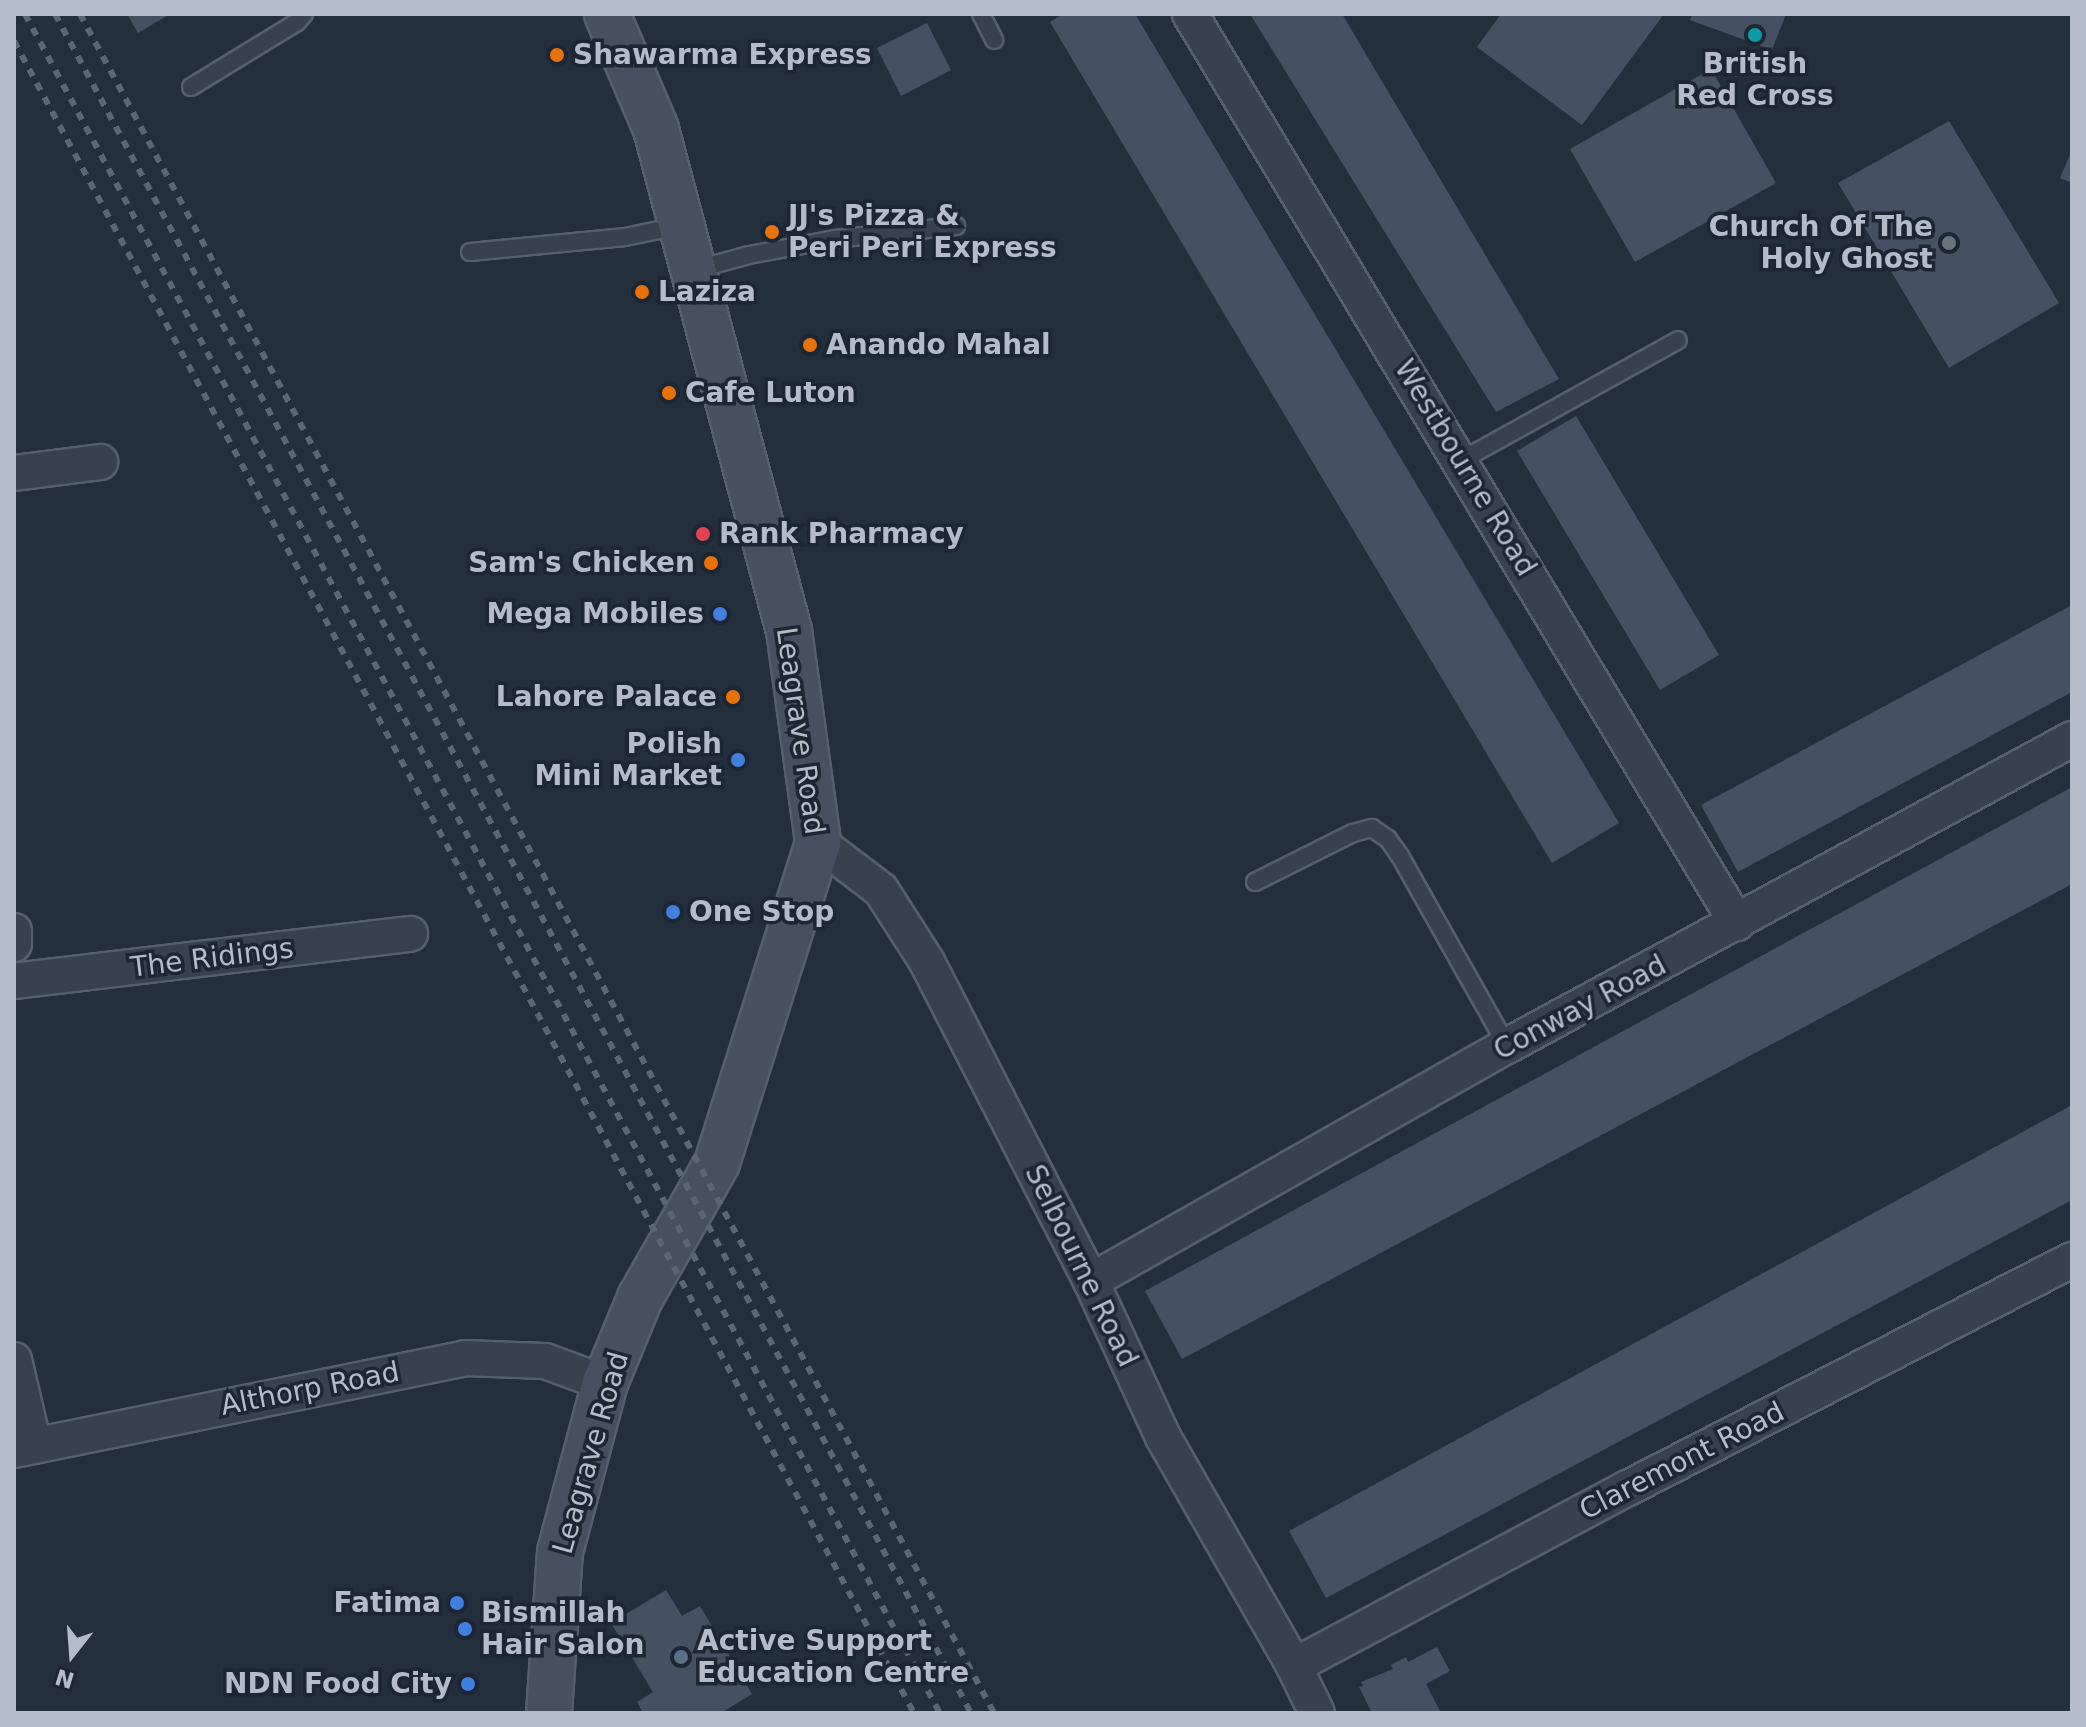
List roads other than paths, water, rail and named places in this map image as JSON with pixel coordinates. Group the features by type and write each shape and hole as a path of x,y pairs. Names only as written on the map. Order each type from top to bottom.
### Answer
{"main road":[{"name":"Leagrave Road","path":"549,1713 560,1552 605,1383 640,1298 717,1163 818,842 789,631 656,129 607,14"}],"street":[{"name":"Westbourne Road","path":"1190,14 1737,923"},
{"path":"14,473 100,462"},
{"name":"Conway Road","path":"1091,1281 1507,1046 2072,739"},
{"name":"Selbourne Road","path":"818,842 881,890 927,962 1091,1281 1163,1437 1294,1666 1317,1713"},
{"path":"14,931 14,944"},
{"name":"The Ridings","path":"14,981 410,934"},
{"name":"Claremont Road","path":"1294,1666 1628,1488 1985,1308 2072,1260"},
{"name":"Althorp Road","path":"24,1448 465,1358 545,1361 605,1383"},
{"path":"14,1360 24,1448"}],"lane":[{"path":"191,87 297,22 304,14"},
{"path":"981,14 994,40"},
{"path":"470,252 625,237 681,225"},
{"path":"694,270 749,255 835,239 956,226"},
{"path":"1460,461 1678,340"},
{"path":"1255,882 1353,833 1372,828 1388,839 1400,856 1507,1046"}],"railway":[{"path":"25,14 940,1713"},
{"path":"55,14 971,1713"},
{"path":"80,14 994,1713"},
{"path":"14,41 914,1713"}],"place":[{"name":"British Red Cross","path":"1755,35"},
{"name":"Shawarma Express","path":"557,55"},
{"name":"JJ's Pizza & Peri Peri Express","path":"772,232"},
{"name":"Church Of The Holy Ghost","path":"1949,243"},
{"name":"Laziza","path":"642,292"},
{"name":"Anando Mahal","path":"810,345"},
{"name":"Cafe Luton","path":"669,393"},
{"name":"Rank Pharmacy","path":"703,534"},
{"name":"Sam's Chicken","path":"711,563"},
{"name":"Mega Mobiles","path":"720,614"},
{"name":"Lahore Palace","path":"733,697"},
{"name":"Polish Mini Market","path":"738,760"},
{"name":"One Stop","path":"673,912"},
{"name":"Fatima","path":"457,1603"},
{"name":"Bismillah Hair Salon","path":"465,1629"},
{"name":"Active Support Education Centre","path":"681,1657"},
{"name":"NDN Food City","path":"468,1684"}]}
